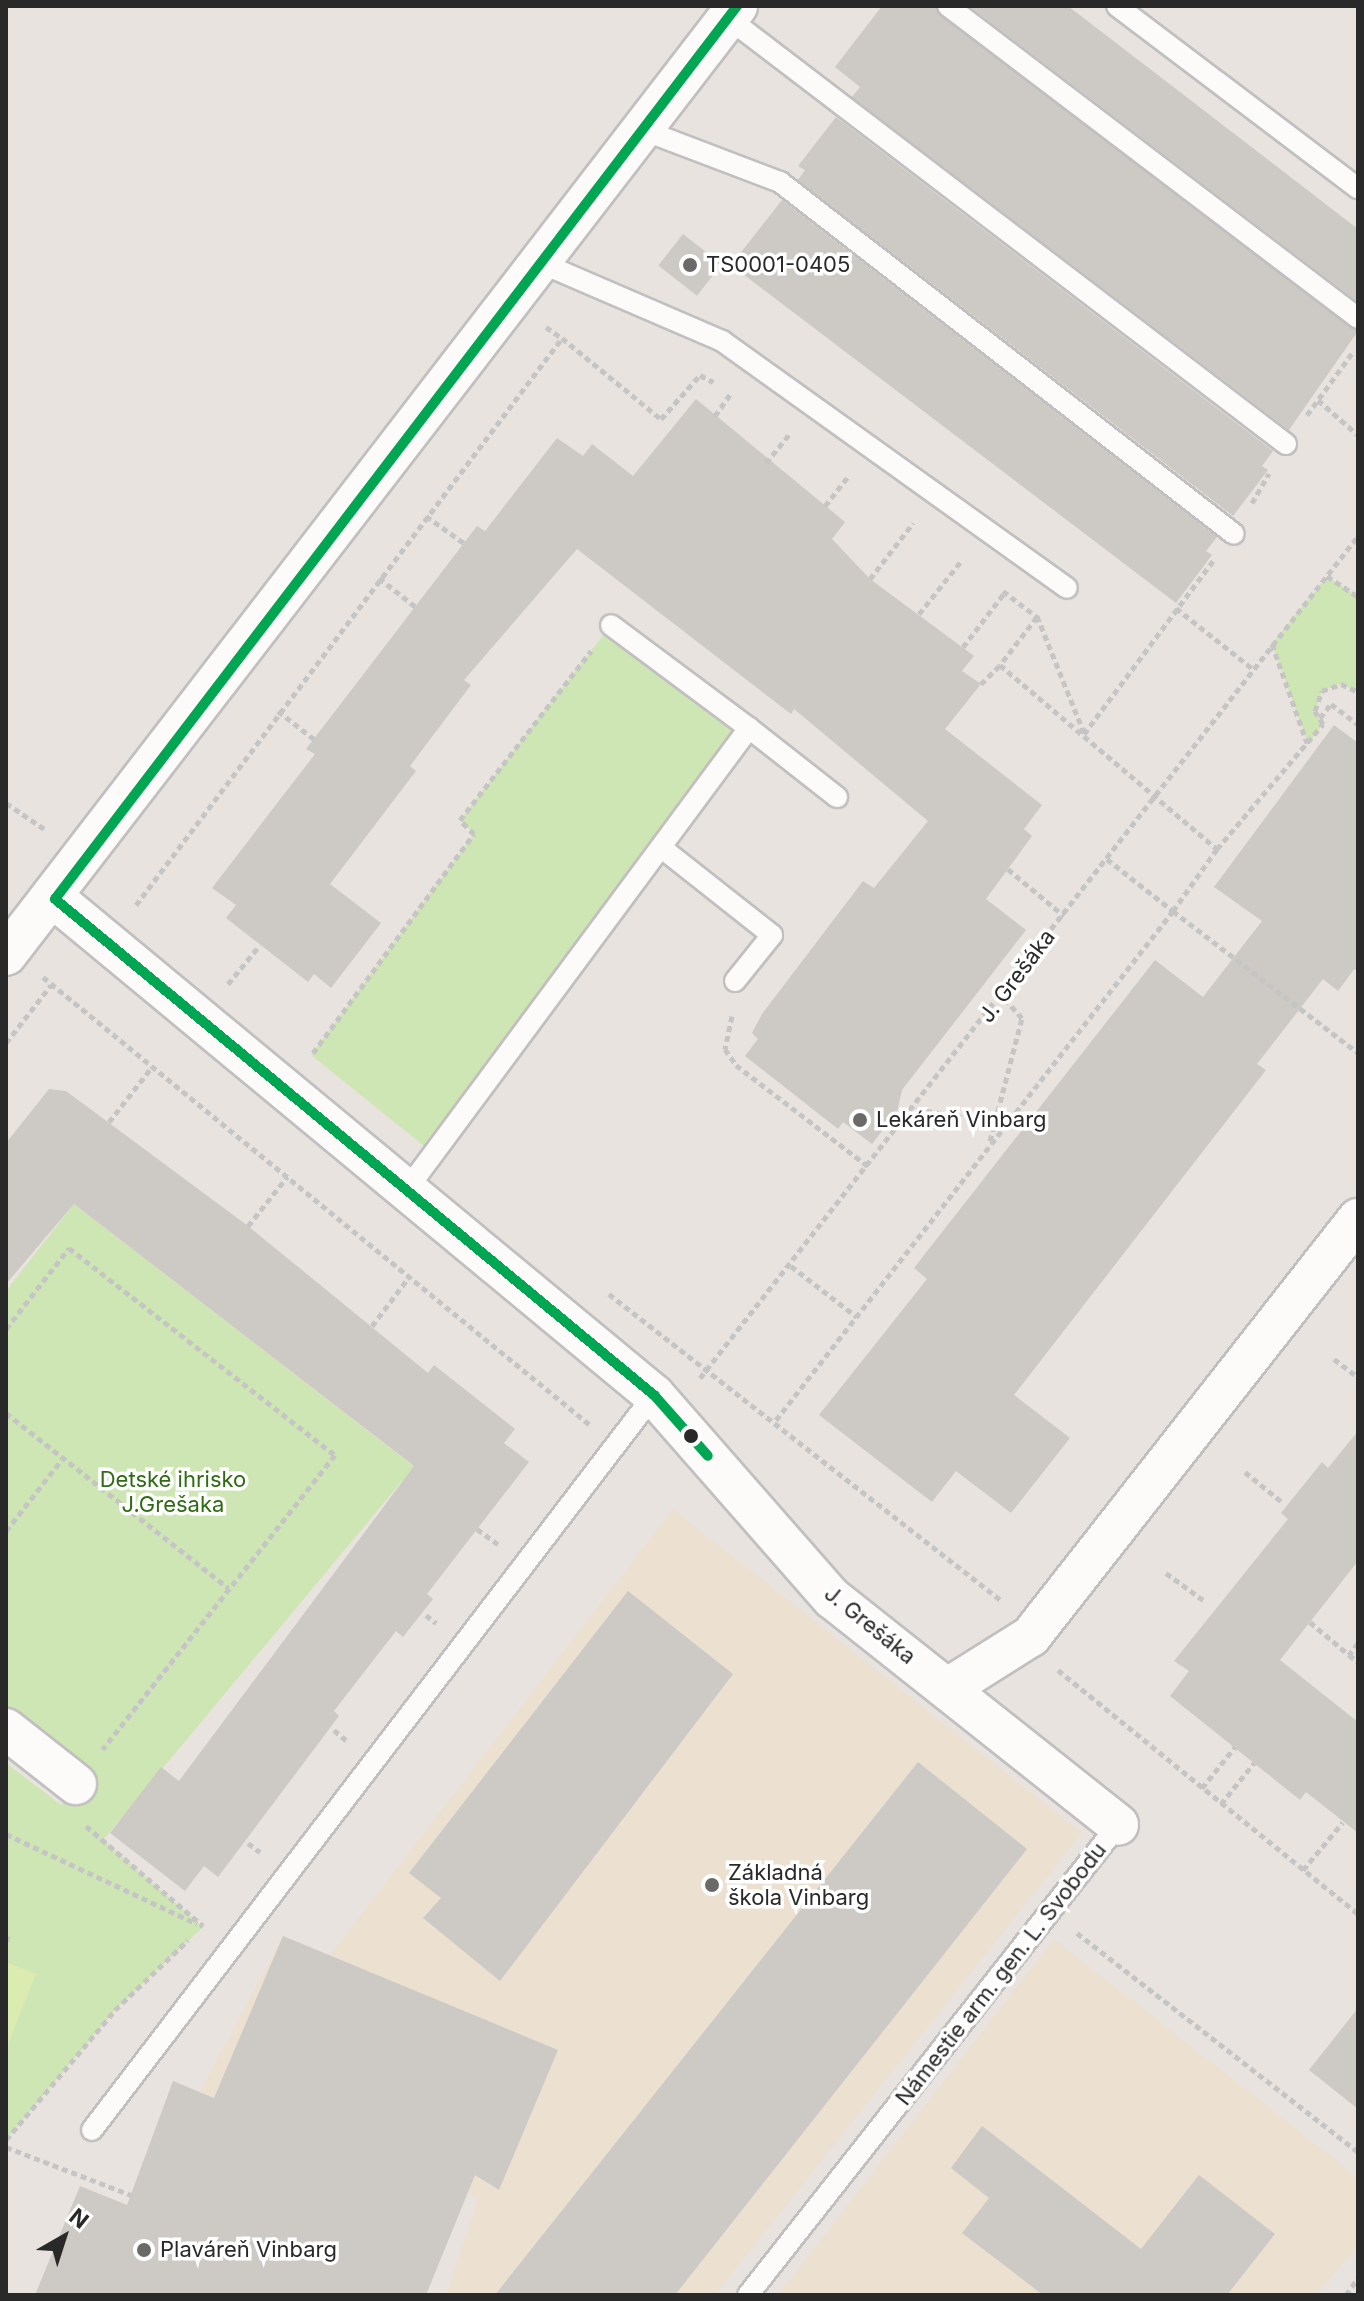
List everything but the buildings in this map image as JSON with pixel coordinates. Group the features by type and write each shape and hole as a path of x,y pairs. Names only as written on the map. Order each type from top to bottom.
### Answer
{"street":[{"path":"8,952 55,899 733,12"},
{"name":"J. Grešáka","path":"55,899 662,1403 832,1598 950,1687"},
{"path":"950,1687 1031,1636 1358,1219"},
{"name":"Námestie arm. gen. L. Svobodu","path":"950,1687 1118,1825"},
{"path":"6,1729 76,1784"}],"lane":[{"path":"948,6 1358,318"},
{"path":"1117,6 1358,188"},
{"path":"733,12 1286,444"},
{"path":"643,130 780,182 1234,534"},
{"path":"541,263 722,341 1067,588"},
{"path":"611,625 837,797"},
{"path":"405,1192 663,849 749,728"},
{"path":"663,849 772,935 735,981"},
{"path":"92,2130 616,1443 662,1403"},
{"name":"Námestie arm. gen. L. Svobodu","path":"748,2295 1118,1825"}],"path":[{"path":"144,912 132,902 562,338 661,419 700,375 742,398"},
{"path":"715,416 732,392"},
{"path":"1318,400 1358,435"},
{"path":"782,424 803,439"},
{"path":"766,463 792,431"},
{"path":"838,466 863,484"},
{"path":"825,506 850,474"},
{"path":"901,513 926,532"},
{"path":"426,516 464,543"},
{"path":"870,579 913,523"},
{"name":"J. Grešáka","path":"662,1403 791,1266 870,1168 1107,859 1154,791 1358,536"},
{"path":"950,551 973,568"},
{"path":"919,614 962,560"},
{"path":"1327,576 1358,597"},
{"path":"379,578 416,607"},
{"path":"995,584 1037,617 1084,734"},
{"path":"981,684 1037,617 1067,588"},
{"path":"963,647 1005,592"},
{"path":"1176,608 1253,669"},
{"path":"299,1045 311,1055 474,834 460,820 611,625"},
{"path":"1272,644 1308,744"},
{"path":"1000,665 1154,791 1217,849"},
{"path":"776,1420 1173,911 1217,849 1308,744 1323,724 1317,702 1332,685 1358,692"},
{"path":"1320,718 1331,704 1358,724"},
{"path":"278,711 314,739"},
{"path":"6,803 17,808"},
{"path":"1107,859 1358,1053"},
{"path":"1008,869 1064,916"},
{"path":"228,984 260,945"},
{"path":"8,952 616,1443"},
{"path":"216,974 239,994"},
{"path":"6,1043 51,985"},
{"path":"989,1146 1022,1018 1002,996"},
{"path":"742,1001 727,1024 725,1049 736,1065 870,1168"},
{"path":"109,1122 152,1067"},
{"path":"916,1109 995,1123"},
{"path":"248,1226 287,1177"},
{"path":"6,1329 69,1248 335,1455 228,1588 62,1805 203,1927"},
{"path":"791,1266 857,1317"},
{"path":"372,1326 409,1277"},
{"path":"1334,1359 1358,1377"},
{"path":"6,1413 228,1588"},
{"path":"6,1531 63,1458"},
{"path":"1245,1472 1282,1502"},
{"path":"477,1529 508,1552"},
{"path":"1166,1573 1203,1600"},
{"path":"1310,1622 1358,1662"},
{"path":"1349,1655 1358,1643"},
{"path":"1202,1788 1235,1747"},
{"path":"1221,1804 1254,1763"},
{"path":"1303,1870 1343,1822"},
{"path":"6,1834 203,1927"},
{"path":"256,1869 267,1857"},
{"path":"1051,1913 1358,2152"},
{"path":"6,2140 115,2010 213,1915"},
{"path":"6,2147 131,2195"},
{"path":"1346,2295 1358,2278"}],"shaded area":[{"name":"Základná škola Vinbarg","path":"673,1509 1082,1833 715,2295 446,2295 478,2198 200,2092 283,1936 330,1955"},
{"path":"1054,1939 1358,2177 1358,2246 1316,2295 778,2295"}],"green space":[{"path":"1327,576 1358,597 1358,692 1341,684 1322,691 1315,711 1323,724 1308,744 1272,644"},
{"path":"611,625 749,728 434,1154 311,1055 474,834 460,820"},
{"name":"Detské ihrisko J.Grešaka","path":"74,1204 421,1472 402,1481 103,1840 203,1927 115,2010 6,2140 6,1763 61,1805 76,1784 6,1729 6,1291"},
{"path":"6,1962 36,1974 6,2049"}],"transit line":[{"path":"55,899 737,6"},
{"path":"55,899 654,1395 708,1456"}],"place":[{"name":"TS0001-0405","path":"690,265"},
{"name":"Lekáreň Vinbarg","path":"860,1120"},
{"name":"Základná škola Vinbarg","path":"712,1885"},
{"name":"Plaváreň Vinbarg","path":"144,2250"}]}
